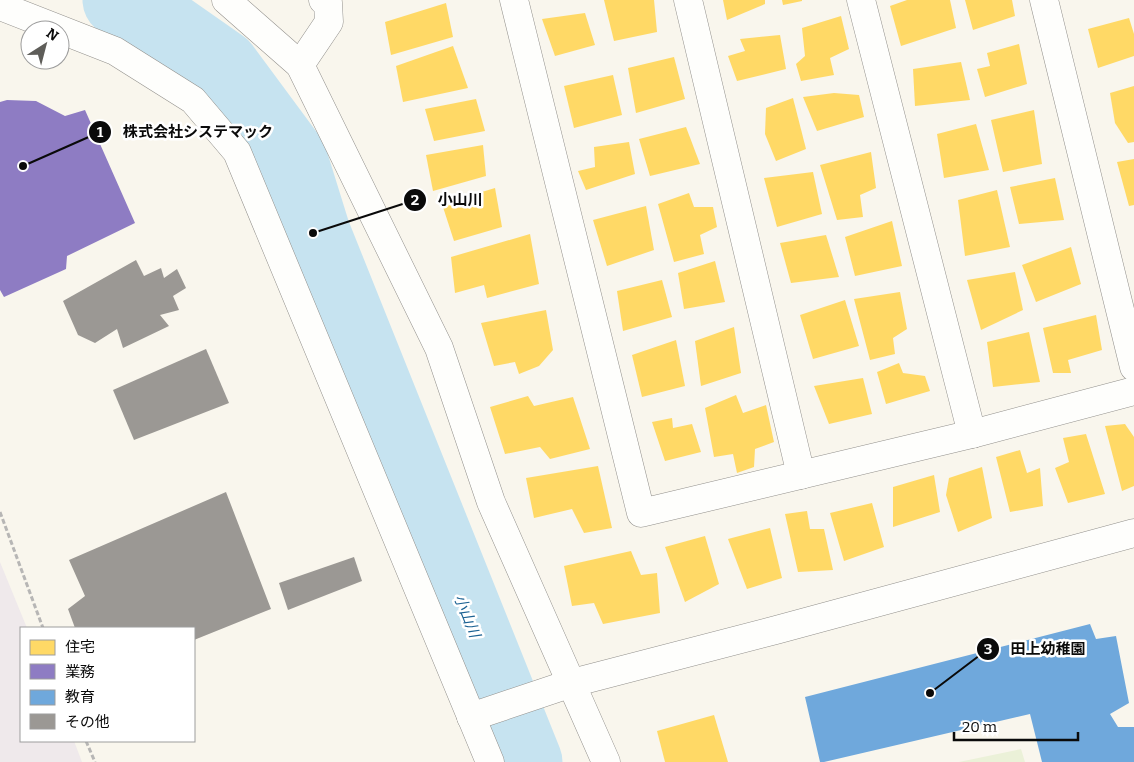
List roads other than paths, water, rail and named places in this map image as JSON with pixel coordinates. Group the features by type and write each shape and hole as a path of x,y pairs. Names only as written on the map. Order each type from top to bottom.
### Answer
{"street":[{"path":"226,0 300,65 439,348 490,502 606,762"},
{"path":"300,65 329,22 328,3 323,0"},
{"path":"514,0 641,513 972,434 1134,391"},
{"path":"688,0 802,475"},
{"path":"861,0 972,434"},
{"path":"1044,0 1134,367"},
{"path":"0,6 115,51 193,100 237,152 490,762"},
{"path":"471,717 572,683 786,628 1134,533"}],"waterway":[{"name":"小山川","path":"120,0 132,4 222,67 290,159 313,233 525,762"}],"place":[{"name":"株式会社システマック","path":"23,166"},
{"name":"小山川","path":"313,233"},
{"name":"田上幼稚園","path":"930,693"}]}
